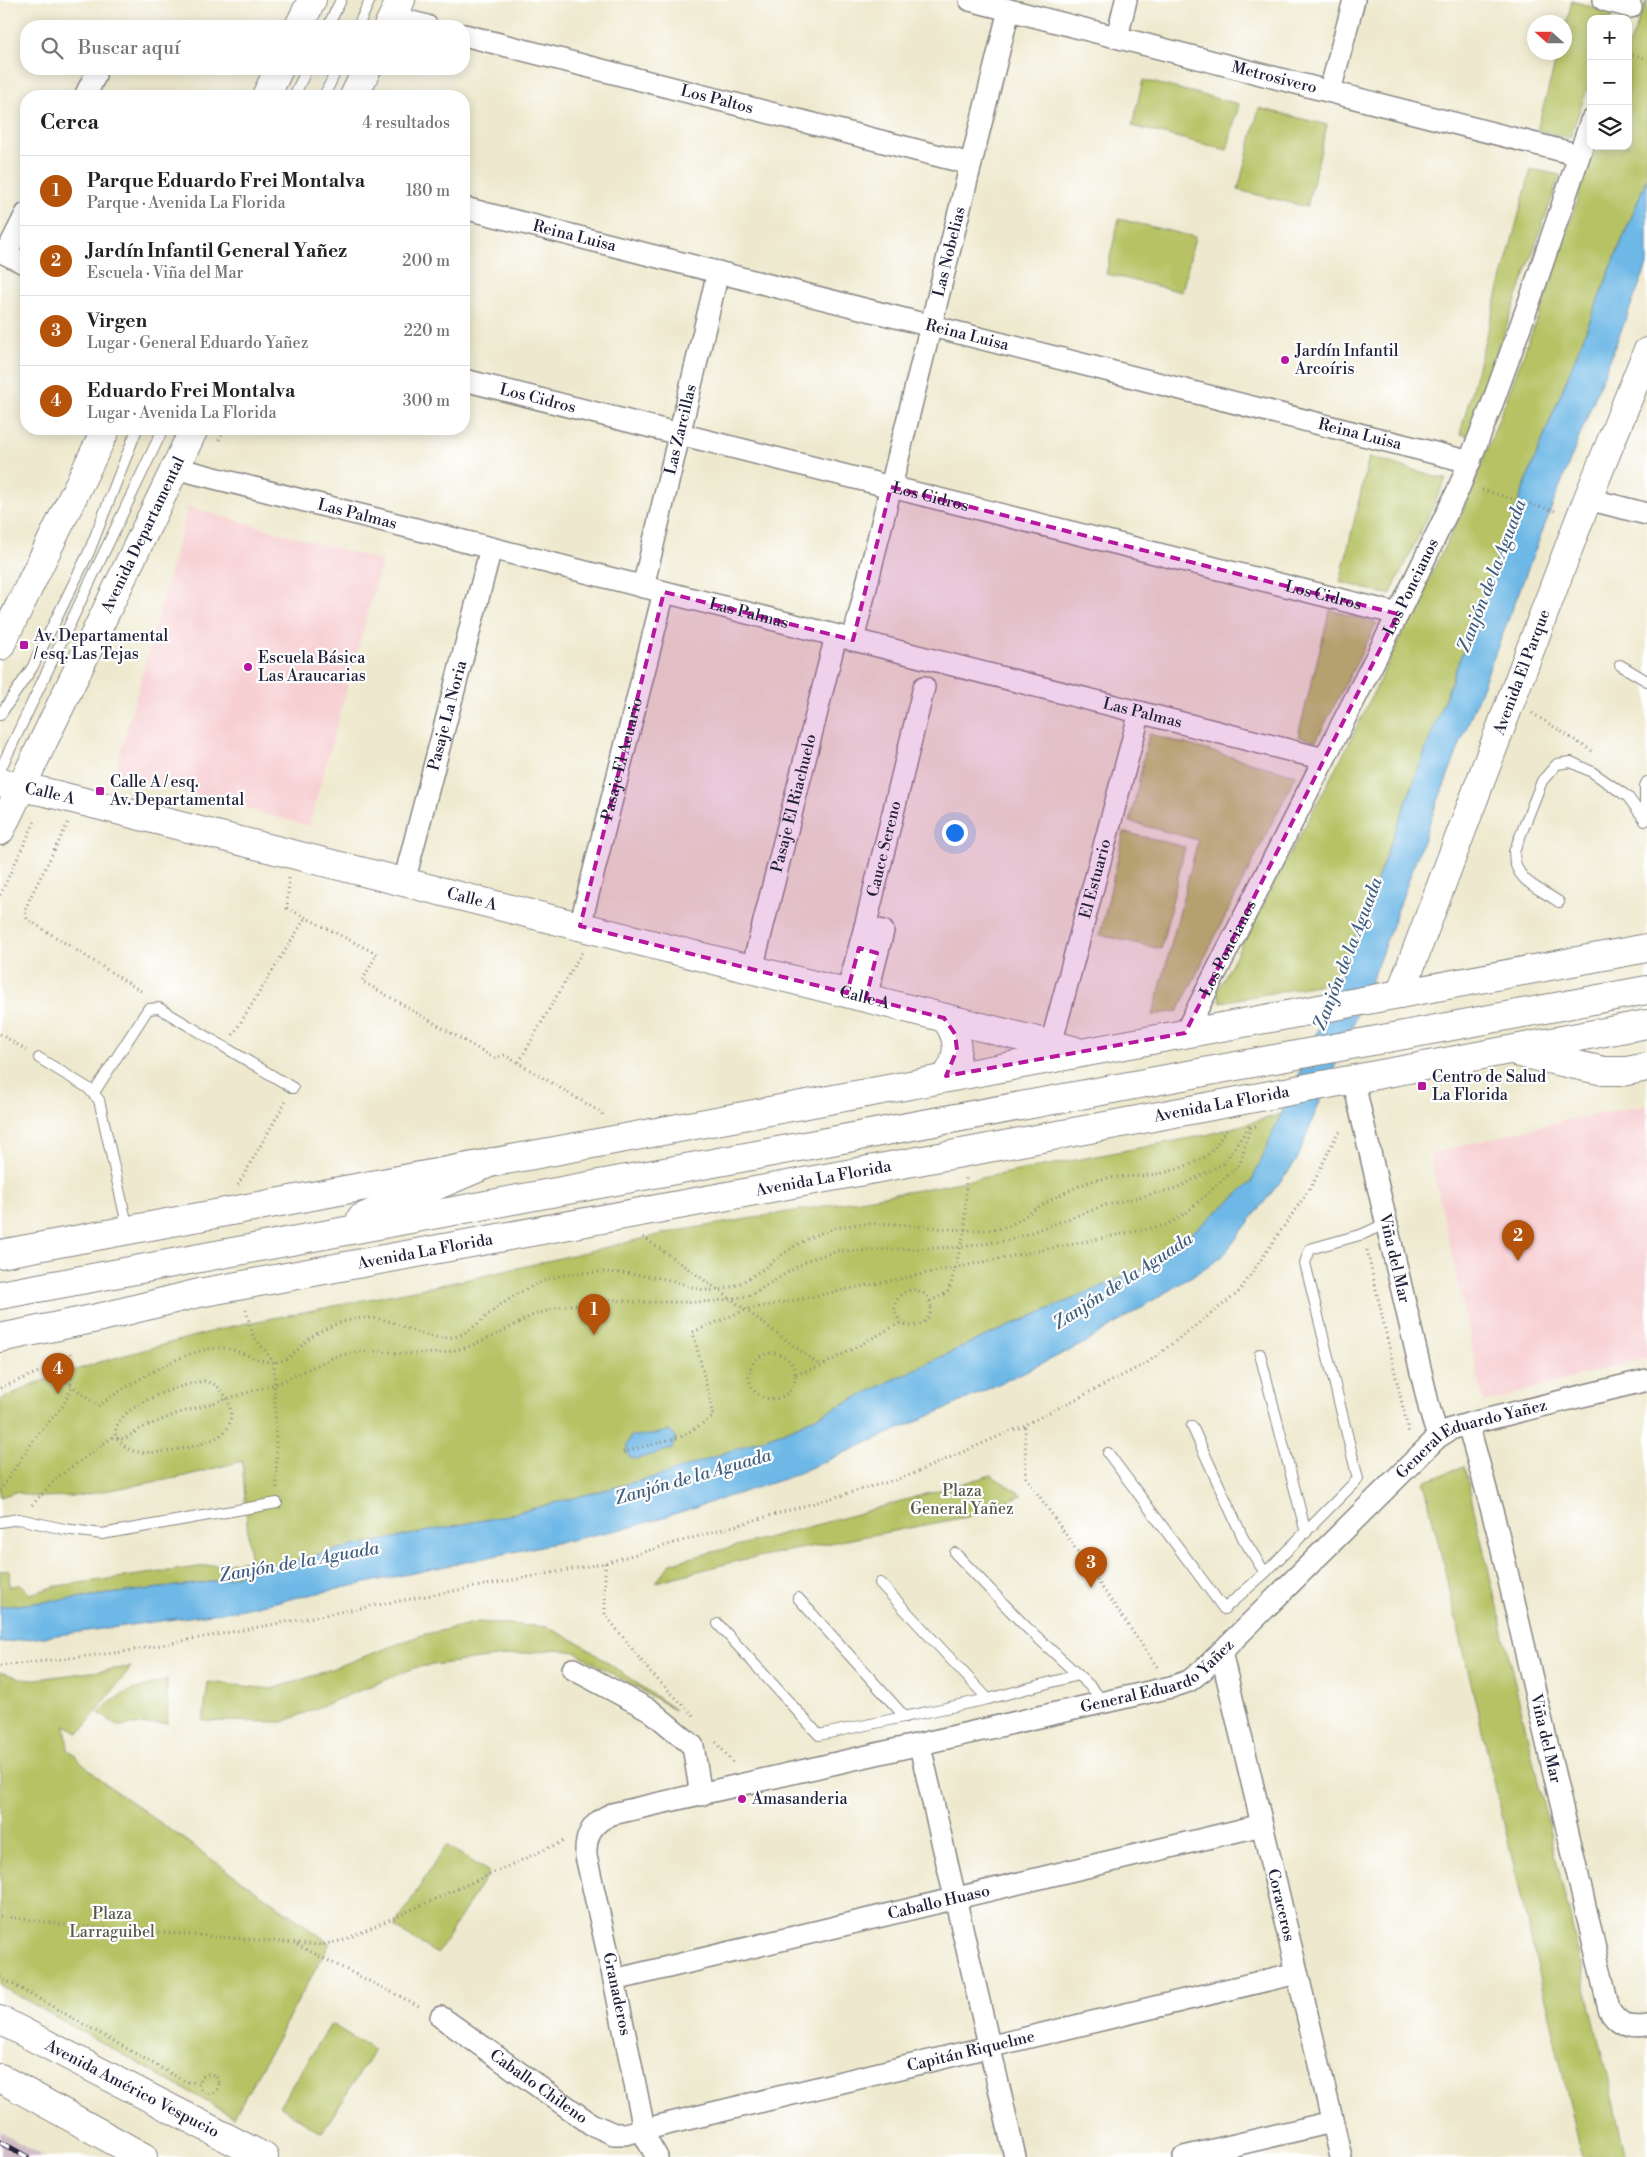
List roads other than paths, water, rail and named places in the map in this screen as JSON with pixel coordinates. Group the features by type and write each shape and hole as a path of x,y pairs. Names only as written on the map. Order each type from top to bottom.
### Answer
{"main road":[{"path":"303,20 312,0"},
{"path":"269,90 276,75"},
{"path":"357,90 364,75"},
{"name":"Avenida El Parque","path":"1390,996 1647,352"},
{"path":"0,646 103,435"},
{"name":"Avenida Departamental","path":"0,831 11,784 191,435"},
{"name":"Calle A","path":"11,784 1081,1052"},
{"path":"0,1254 946,1076 1647,948"},
{"name":"Avenida La Florida","path":"0,1295 311,1239 1647,990"},
{"path":"944,1018 955,1034 957,1050 954,1066 946,1076"},
{"name":"Avenida La Florida","path":"6,1339 238,1286 967,1152 1647,1024"},
{"path":"1501,1051 1536,1055 1604,1071 1647,1067"},
{"path":"311,1239 492,1162"},
{"name":"Avenida Américo Vespucio","path":"0,2020 264,2157"},
{"path":"0,2078 143,2157"}],"street":[{"name":"Metrosivero","path":"970,0 1579,155"},
{"path":"1117,37 1126,0"},
{"path":"1330,91 1354,0"},
{"path":"1604,0 1630,8"},
{"name":"Las Nobelias","path":"844,638 891,487 1009,10"},
{"path":"394,14 410,20"},
{"name":"Los Paltos","path":"470,38 971,164"},
{"path":"88,90 95,76"},
{"name":"Los Poncianos","path":"1186,1033 1398,614 1470,462 1532,294 1587,132"},
{"name":"Reina Luisa","path":"470,210 1470,462"},
{"path":"20,224 3,253 20,261"},
{"name":"Las Zarcillas","path":"643,587 718,272"},
{"name":"Los Cidros","path":"470,382 1398,614"},
{"name":"Las Palmas","path":"175,468 1324,759"},
{"path":"1588,499 1647,514"},
{"name":"Pasaje La Noria","path":"404,882 491,548"},
{"name":"Pasaje El Acuario","path":"587,928 664,592"},
{"name":"Pasaje El Riachuelo","path":"752,969 844,638"},
{"name":"Cauce Sereno","path":"856,996 882,931 865,927 924,687"},
{"name":"El Estuario","path":"1051,1044 1140,712"},
{"name":"Viña del Mar","path":"1344,1081 1387,1223 1430,1411 1438,1437"},
{"name":"General Eduardo Yañez","path":"590,1830 601,1819 612,1814 920,1746 1104,1703 1188,1681 1221,1652 1438,1437 1468,1424 1647,1380"},
{"name":"Viña del Mar","path":"1468,1424 1499,1539 1609,2009 1614,2016 1627,2026 1647,2026"},
{"name":"Coraceros","path":"1221,1652 1341,2157"},
{"path":"573,1669 650,1710 693,1746 702,1795"},
{"path":"920,1746 1014,2157"},
{"name":"Caballo Huaso","path":"614,1980 1262,1825"},
{"name":"Granaderos","path":"590,1830 586,1856 614,1980 644,2129 657,2157"},
{"name":"Capitán Riquelme","path":"644,2129 1297,1973"},
{"name":"Caballo Chileno","path":"441,2017 602,2130 614,2134 625,2134 644,2129"},
{"path":"1184,2157 1332,2122"}],"lane":[{"path":"305,20 321,0"},
{"path":"331,20 341,0"},
{"path":"361,20 370,0"},
{"path":"297,90 304,75"},
{"path":"327,90 335,75"},
{"path":"0,716 32,668 89,552 136,435"},
{"path":"0,770 160,435"},
{"path":"1620,665 1647,681"},
{"path":"1559,902 1520,876 1514,864 1514,852 1542,781 1557,764 1570,762 1592,772 1628,797 1646,822"},
{"path":"1646,822 1647,782"},
{"path":"92,1094 148,1009 159,1008 293,1088"},
{"path":"39,1058 88,1088 99,1100 128,1230"},
{"path":"1108,1453 1224,1608 1265,1573 1358,1479 1304,1264 1310,1248 1363,1234 1387,1223"},
{"path":"1260,1354 1306,1533"},
{"path":"1192,1426 1243,1538 1265,1573"},
{"path":"0,1522 19,1519 64,1529 102,1534 277,1503"},
{"path":"955,1553 1024,1625 1078,1675 1104,1703"},
{"path":"880,1583 988,1699"},
{"path":"798,1598 905,1717"},
{"path":"718,1624 819,1735 988,1699 1078,1675"}],"water":[{"name":"Zanjón de la Aguada","path":"1647,178 1647,265 1431,819 1373,977 1297,1160 1221,1258 1083,1344 954,1405 787,1478 636,1526 233,1611 0,1643 0,1607 211,1582 339,1549 504,1516 666,1474 791,1429 970,1343 1156,1263 1251,1183 1339,981 1532,466"},
{"path":"669,1431 676,1437 672,1449 637,1459 631,1458 627,1453 627,1444 631,1436"}],"railway":[{"path":"0,2142 27,2157"}],"place":[{"name":"Jardín Infantil Arcoíris","path":"1285,360"},
{"name":"Av. Departamental / esq. Las Tejas","path":"24,645"},
{"name":"Escuela Básica Las Araucarias","path":"248,667"},
{"name":"Calle A / esq. Av. Departamental","path":"100,791"},
{"name":"Centro de Salud La Florida","path":"1422,1086"},
{"name":"Jardín Infantil General Yañez","path":"1518,1261"},
{"name":"Parque Eduardo Frei Montalva","path":"594,1335"},
{"name":"Eduardo Frei Montalva","path":"58,1394"},
{"name":"Virgen","path":"1091,1588"},
{"name":"Amasanderia","path":"742,1799"}],"park label":[{"name":"Plaza General Yañez","path":"962,1500"},
{"name":"Plaza Larraguibel","path":"112,1923"}]}
